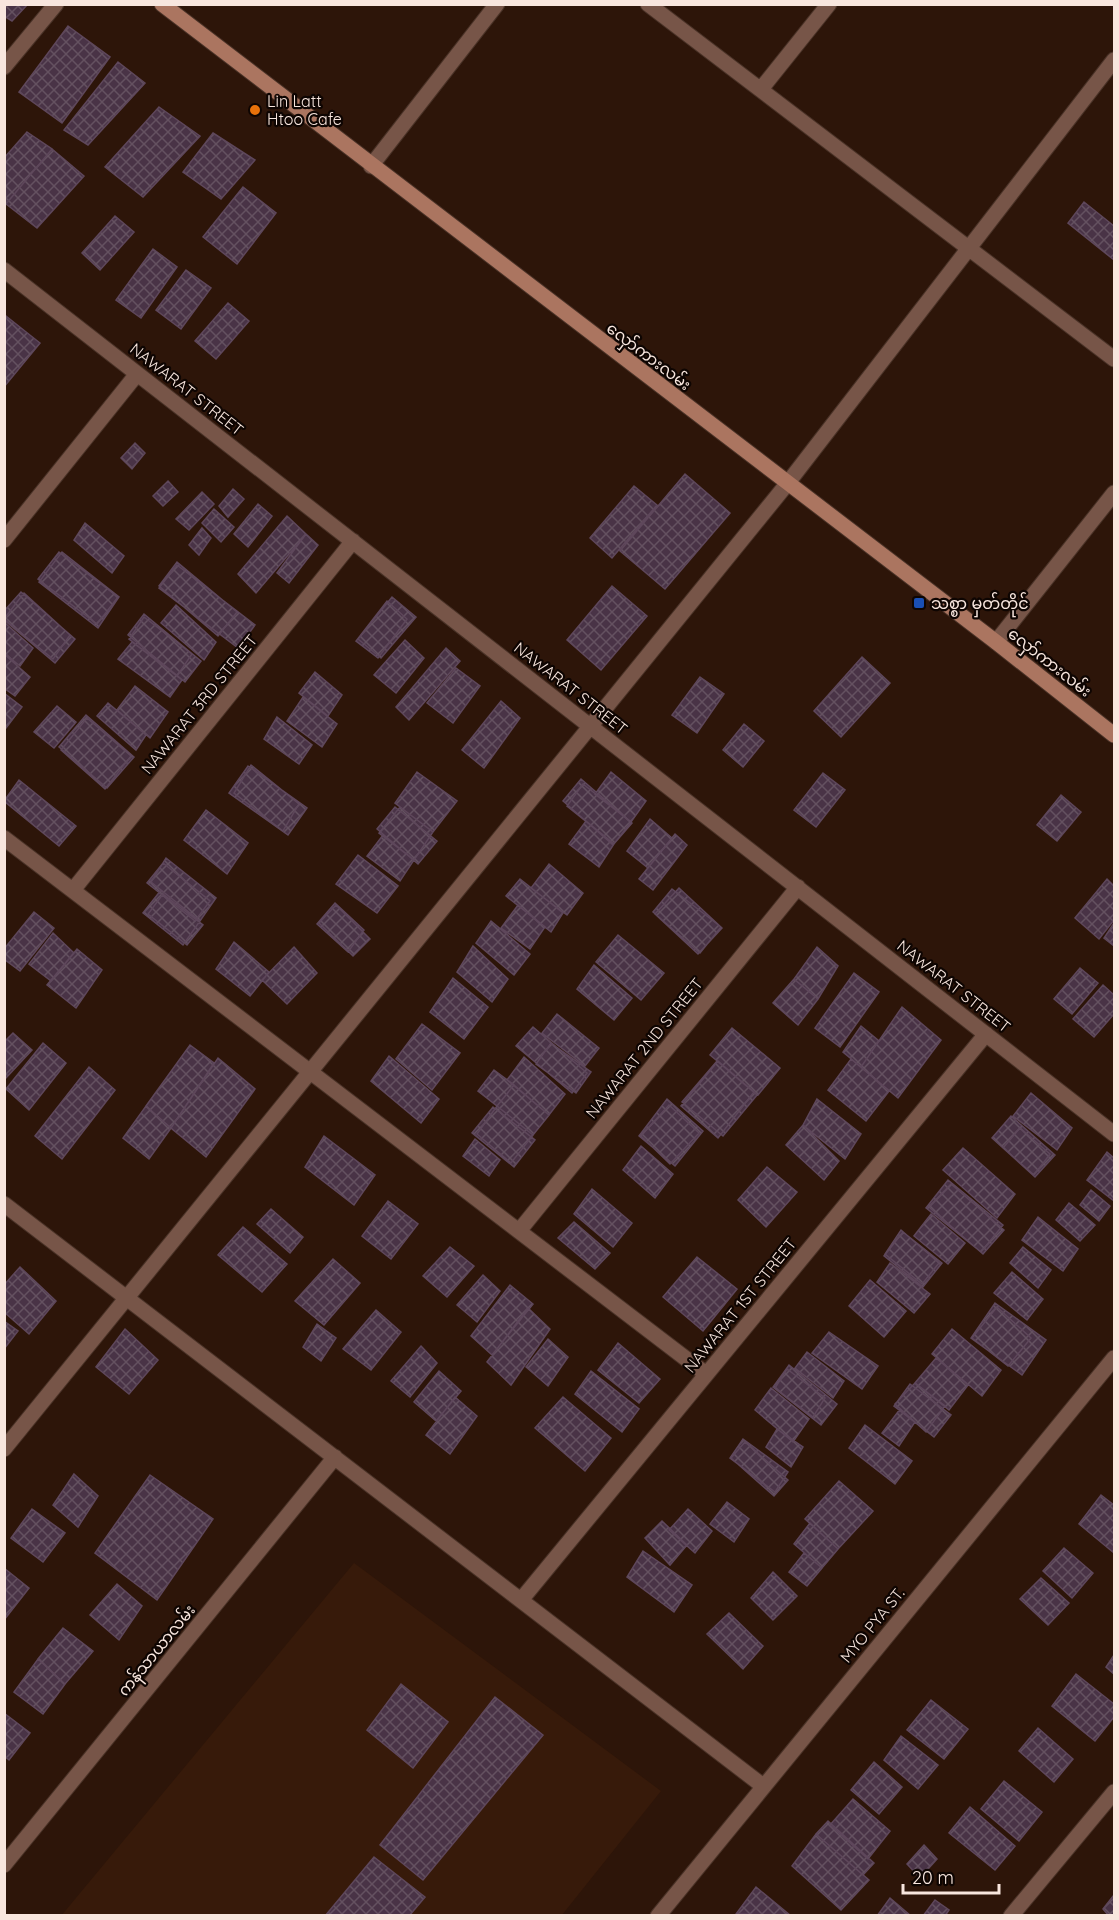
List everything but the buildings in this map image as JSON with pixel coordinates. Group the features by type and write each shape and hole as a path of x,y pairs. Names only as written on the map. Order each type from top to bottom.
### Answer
{"main road":[{"name":"လှော်ကားလမ်း","path":"162,4 996,642 1114,735"}],"street":[{"path":"4,67 56,4"},
{"path":"371,166 497,4"},
{"path":"648,4 1114,359"},
{"path":"761,89 829,4"},
{"path":"4,1449 787,484 1114,60"},
{"name":"NAWARAT STREET","path":"4,270 1114,1134"},
{"path":"4,540 137,374"},
{"path":"996,642 1114,493"},
{"name":"NAWARAT 3RD STREET","path":"72,890 353,542"},
{"path":"4,838 706,1374"},
{"name":"NAWARAT 2ND STREET","path":"519,1231 798,887"},
{"name":"NAWARAT 1ST STREET","path":"521,1600 986,1034"},
{"path":"4,1204 764,1786"},
{"name":"MYO PYA ST.","path":"658,1916 1114,1358"},
{"name":"ကန်သာယာလမ်း","path":"4,1865 335,1457"},
{"path":"1011,1916 1114,1792"}],"shaded area":[{"path":"354,1563 661,1791 562,1915 61,1916"}],"place":[{"name":"Lin Latt Htoo Cafe","path":"255,110"},
{"name":"သစ္စာ မှတ်တိုင်","path":"919,603"}]}
